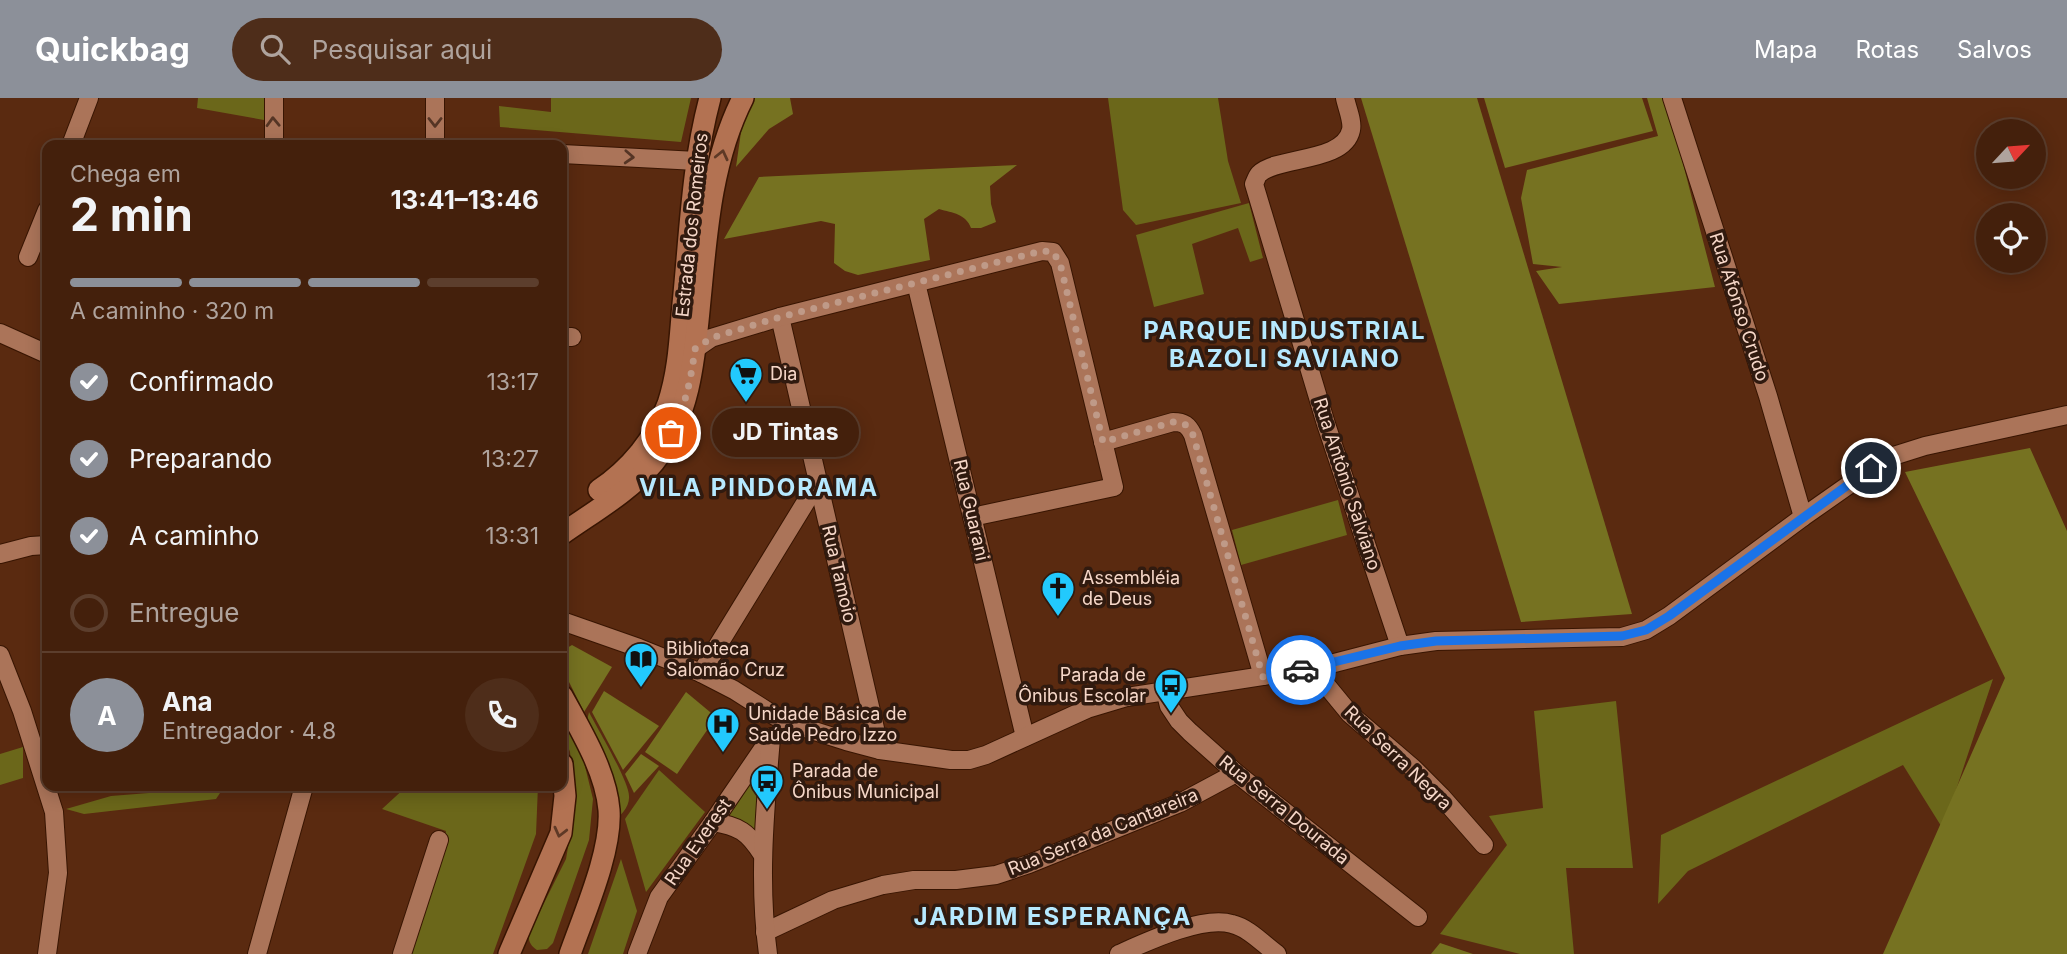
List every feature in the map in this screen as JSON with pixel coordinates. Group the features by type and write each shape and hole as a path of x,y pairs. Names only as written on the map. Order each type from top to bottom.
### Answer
{"main road":[{"name":"Estrada dos Romeiros","path":"567,512 626,468 647,443 667,405 677,369 697,161 701,131 710,98"},
{"name":"Estrada dos Romeiros","path":"567,531 615,497 654,462 679,419 689,388 708,222 722,151 732,120 743,98"},
{"path":"567,706 589,748 604,786 609,823 606,847 570,954"},
{"path":"556,954 593,847 597,824 596,766"},
{"path":"517,949 561,833 565,791"}],"street":[{"path":"73,140 89,98"},
{"path":"274,98 274,140"},
{"path":"435,98 435,140"},
{"name":"Rua Antônio Salviano","path":"1345,98 1351,129 1347,140 1328,152 1267,169 1258,175 1254,184 1326,424 1400,646"},
{"name":"Rua Afonso Crudo","path":"1672,98 1768,396 1803,517"},
{"path":"567,154 697,161"},
{"path":"28,257 42,227"},
{"path":"695,349 711,338 780,317 1042,251 1053,252 1060,263 1114,487 972,517"},
{"name":"Rua Guarani","path":"916,283 1025,737"},
{"name":"Rua Tamoio","path":"780,317 880,750"},
{"path":"0,333 42,352"},
{"path":"567,623 702,673 775,716 805,728 880,750 969,760 986,755 1087,709 1127,697 1315,668 1400,646 1436,641 1622,636 1646,630 1886,458 2067,415"},
{"path":"1103,442 1173,422 1182,422 1188,426 1193,435 1263,677"},
{"path":"702,673 818,482"},
{"path":"0,554 42,546"},
{"path":"567,635 594,633"},
{"path":"0,654 42,774"},
{"name":"Rua Serra Negra","path":"1315,668 1350,714 1413,768 1484,845"},
{"name":"Rua Serra Dourada","path":"1165,690 1169,706 1178,721 1236,773 1418,917"},
{"path":"768,954 762,855 775,716"},
{"name":"Rua Everest","path":"636,954 659,897 771,737"},
{"name":"Rua Serra da Cantareira","path":"765,932 833,900 883,885 914,880 956,880 996,875 1029,864 1180,803 1236,773"},
{"path":"47,791 54,812 58,873 47,954"},
{"path":"257,954 303,791"},
{"path":"713,822 742,830 752,839 762,855"},
{"path":"402,954 439,840"},
{"path":"1119,954 1191,926 1213,922 1231,923 1246,930 1277,954"},
{"path":"646,929 649,954"}],"shaded area":[{"path":"198,98 266,98 264,120 197,108"},
{"path":"551,98 691,98 681,142 500,127 499,106 551,112"},
{"path":"752,98 790,98 793,114 769,129 736,167 742,125"},
{"path":"1108,98 1218,98 1228,161 1241,203 1136,225 1123,210"},
{"path":"1361,98 1477,98 1632,614 1521,622"},
{"path":"1484,98 1642,98 1653,131 1505,168"},
{"path":"1647,98 1666,98 1715,287 1559,304 1536,271 1562,267 1533,264 1521,198 1527,170 1658,136"},
{"path":"1017,165 990,186 996,222 981,228 971,228 962,217 939,209 924,219 930,260 858,275 845,271 834,263 835,224 821,221 724,239 759,177"},
{"path":"1249,203 1263,258 1250,262 1238,228 1192,244 1204,294 1154,307 1136,235"},
{"path":"2030,448 2067,531 2067,954 1883,954 2005,678 1905,472"},
{"path":"1338,500 1347,535 1241,565 1232,530"},
{"path":"572,645 612,667 584,712 567,678 567,648"},
{"path":"1993,679 1943,829 1903,765 1688,871 1658,904 1661,835"},
{"path":"604,691 659,726 623,770 592,712"},
{"path":"686,692 716,717 677,774 645,752"},
{"path":"1616,701 1633,868 1566,868 1574,954 1520,954 1440,934 1507,845 1489,816 1543,808 1534,711"},
{"path":"589,712 628,789 629,800 626,808 612,822 586,725"},
{"path":"567,725 582,754 593,799 589,840 553,943 547,949 537,950 530,943 529,933 566,859 573,818"},
{"path":"23,747 23,778 0,785 0,754"},
{"path":"641,754 659,766 634,793 625,774"},
{"path":"659,770 705,812 646,892 625,819"},
{"path":"754,776 763,779 756,834 724,818"},
{"path":"174,791 221,791 216,799 84,814 66,809 111,796"},
{"path":"402,791 538,791 536,834 493,954 408,954 446,831 382,809"},
{"path":"621,859 637,911 623,954 588,954"},
{"path":"1440,943 1473,954 1431,954"}],"way so far":[{"path":"671,433 679,419 689,388 695,349 711,338 807,310 1042,251 1053,252 1060,263 1103,442 1173,422 1182,422 1188,426 1193,435 1263,677 1301,670"}],"place":[{"name":"Dia","path":"746,404"},
{"name":"JD Tintas","path":"671,433"},
{"name":"Assembléia de Deus","path":"1058,618"},
{"name":"Biblioteca Salomão Cruz","path":"641,689"},
{"name":"Parada de Ônibus Escolar","path":"1171,715"},
{"name":"Unidade Básica de Saúde Pedro Izzo","path":"723,754"},
{"name":"Parada de Ônibus Municipal","path":"767,811"}],"district":[{"name":"PARQUE INDUSTRIAL BAZOLI SAVIANO","path":"1285,345"},
{"name":"VILA PINDORAMA","path":"759,488"},
{"name":"JARDIM ESPERANÇA","path":"1053,917"}],"route":[{"path":"1301,670 1400,646 1436,641 1622,636 1646,630 1871,468"}]}
